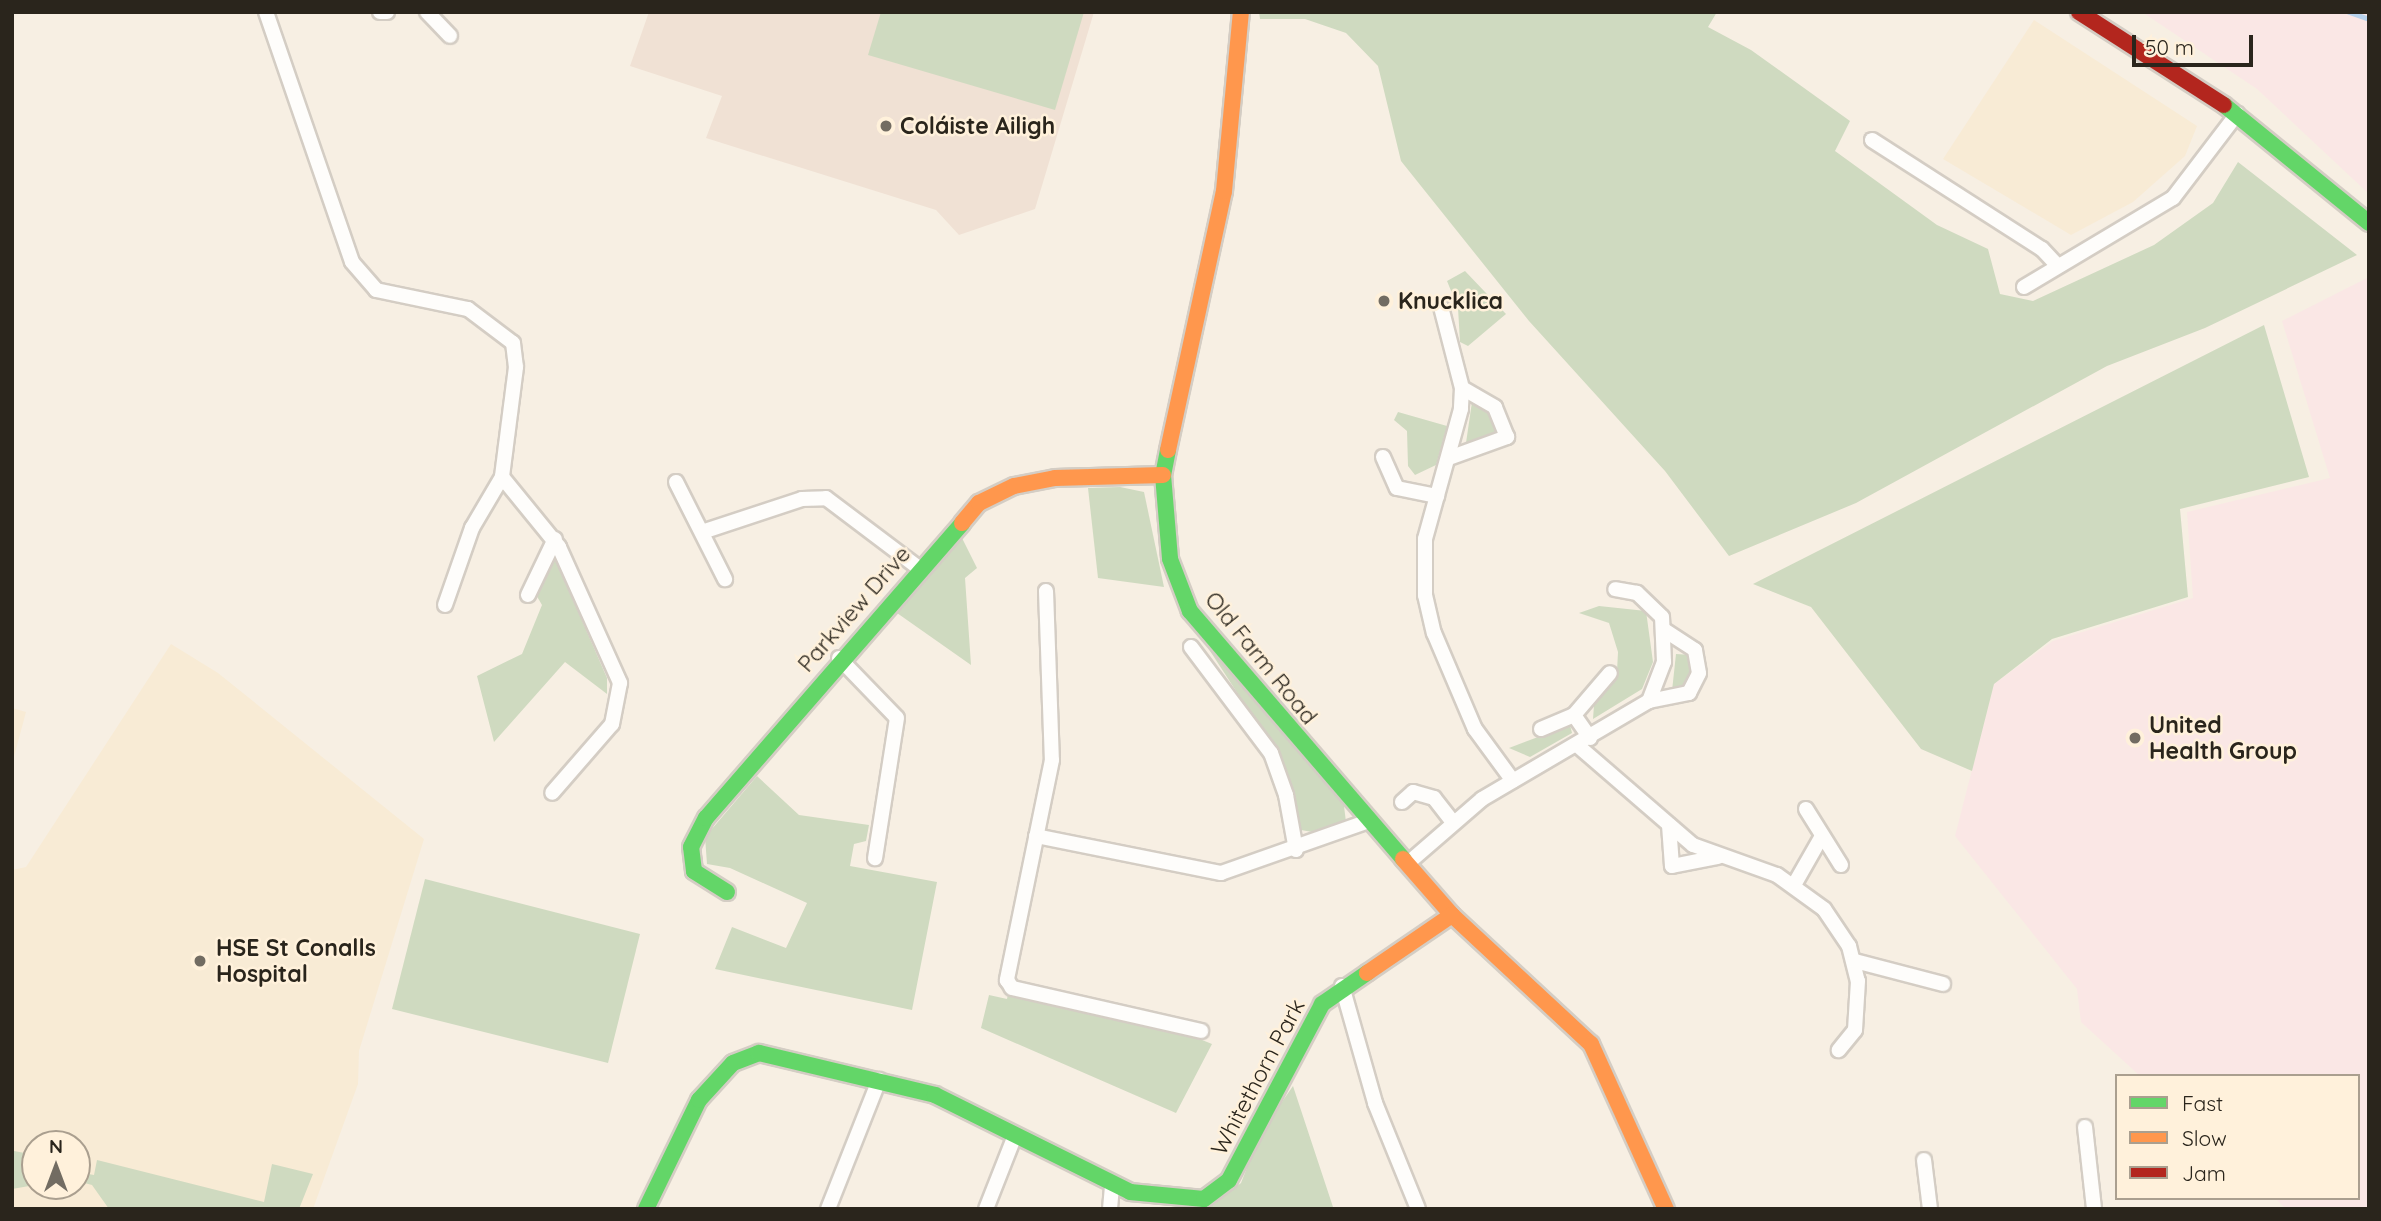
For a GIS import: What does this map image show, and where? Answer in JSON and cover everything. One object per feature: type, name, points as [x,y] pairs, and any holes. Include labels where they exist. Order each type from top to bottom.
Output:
[{"type":"street","points":[[266,12],[352,262],[384,294],[468,309],[513,344],[516,367],[502,477],[472,528],[445,605]]},
{"type":"street","points":[[380,12],[387,12]]},
{"type":"street","points":[[427,12],[450,36]]},
{"type":"street","name":"Old Farm Road","points":[[1241,12],[1224,191],[1163,475],[1170,559],[1190,611],[1369,821],[1452,915],[1591,1044],[1666,1209]]},
{"type":"street","points":[[2079,12],[2237,114],[2369,223]]},
{"type":"street","points":[[2024,287],[2173,198],[2237,114]]},
{"type":"street","points":[[1872,140],[2010,226],[2058,266]]},
{"type":"street","points":[[1441,307],[1462,388],[1423,569],[1434,633],[1475,729],[1513,781]]},
{"type":"street","points":[[1449,458],[1507,437],[1495,407],[1462,388]]},
{"type":"street","points":[[1383,457],[1397,488],[1437,496]]},
{"type":"street","name":"Parkview Drive","points":[[727,892],[694,870],[691,847],[706,818],[839,657],[979,503],[1014,486],[1101,474],[1163,475]]},
{"type":"street","points":[[502,477],[555,539],[620,684],[612,724],[552,793]]},
{"type":"street","points":[[676,482],[725,579]]},
{"type":"street","points":[[702,532],[802,499],[826,498],[919,568]]},
{"type":"street","points":[[528,595],[555,539]]},
{"type":"street","points":[[1615,589],[1654,605],[1664,630],[1659,684],[1649,701]]},
{"type":"street","points":[[1046,591],[1052,760],[1006,969],[1012,988],[1201,1031]]},
{"type":"street","points":[[1407,864],[1452,821],[1513,781],[1649,701],[1689,693],[1699,674],[1695,650],[1664,630]]},
{"type":"street","points":[[1191,647],[1271,754],[1286,794],[1296,850]]},
{"type":"street","points":[[839,657],[897,718],[875,858]]},
{"type":"street","points":[[1541,729],[1574,715],[1610,674]]},
{"type":"street","points":[[1574,715],[1583,741],[1669,825],[1718,857],[1794,885],[1824,909],[1855,961],[1855,1030],[1839,1050]]},
{"type":"street","points":[[1402,802],[1413,792],[1434,798],[1452,821]]},
{"type":"street","points":[[1806,809],[1841,865]]},
{"type":"street","points":[[1036,836],[1221,873],[1296,850],[1369,821]]},
{"type":"street","points":[[1669,825],[1672,866],[1718,857]]},
{"type":"street","points":[[1794,885],[1822,836]]},
{"type":"street","name":"Whitethorn Park","points":[[1112,1184],[1173,1199],[1219,1193],[1314,1015],[1342,986],[1452,915]]},
{"type":"street","points":[[1855,961],[1943,984]]},
{"type":"street","points":[[1342,986],[1376,1103],[1418,1209]]},
{"type":"street","points":[[646,1209],[699,1100],[744,1056],[771,1055],[878,1080],[954,1103],[1014,1138],[1112,1184],[1110,1209]]},
{"type":"street","points":[[828,1209],[878,1080]]},
{"type":"street","points":[[2085,1127],[2094,1209]]},
{"type":"street","points":[[986,1209],[1014,1138]]},
{"type":"street","points":[[1924,1160],[1930,1209]]},
{"type":"shaded area","name":"Coláiste Ailigh","points":[[649,12],[1094,12],[1035,209],[959,235],[936,210],[706,138],[722,96],[630,66]]},
{"type":"shaded area","points":[[2142,12],[2369,12],[2369,194],[2257,89]]},
{"type":"shaded area","points":[[2034,20],[2197,126],[2185,156],[2133,202],[2071,235],[1943,159]]},
{"type":"shaded area","points":[[2369,277],[2369,1209],[2286,1209],[2277,1200],[2360,1200],[2360,1074],[2138,1074],[2081,1022],[2077,989],[1955,836],[1994,684],[2053,641],[2193,598],[2187,512],[2330,478],[2282,321]]},
{"type":"shaded area","name":"HSE St Conalls Hospital","points":[[171,644],[218,673],[424,839],[359,1051],[358,1084],[313,1209],[12,1209],[12,870],[26,867]]},
{"type":"shaded area","points":[[12,708],[26,712],[12,764]]},
{"type":"green space","points":[[881,12],[1084,12],[1055,110],[868,55]]},
{"type":"green space","points":[[1259,12],[1717,12],[1708,27],[1751,50],[1850,121],[1835,151],[1937,225],[1988,249],[2000,294],[2033,301],[2154,245],[2213,203],[2238,162],[2357,255],[2205,328],[2107,366],[1856,503],[1729,556],[1665,471],[1529,321],[1401,161],[1378,66],[1346,33],[1305,19],[1260,19]]},
{"type":"green space","points":[[1465,271],[1506,314],[1468,346],[1460,342],[1458,308],[1447,281]]},
{"type":"green space","points":[[2264,325],[2309,477],[2180,509],[2188,597],[2052,639],[1994,684],[1972,771],[1921,749],[1811,607],[1753,584]]},
{"type":"green space","points":[[1472,402],[1494,418],[1500,434],[1466,443]]},
{"type":"green space","points":[[1398,412],[1447,426],[1436,465],[1415,475],[1408,466],[1407,431],[1394,420]]},
{"type":"green space","points":[[1120,487],[1144,492],[1164,587],[1098,578],[1088,488]]},
{"type":"green space","points":[[961,536],[977,568],[965,578],[971,665],[897,613]]},
{"type":"green space","points":[[554,556],[607,678],[607,694],[565,662],[494,742],[477,676],[522,654],[542,605],[535,593]]},
{"type":"green space","points":[[1599,606],[1646,611],[1653,662],[1642,689],[1593,719],[1594,705],[1617,671],[1618,652],[1609,623],[1579,613]]},
{"type":"green space","points":[[1199,634],[1344,806],[1346,822],[1318,833],[1301,830],[1279,757]]},
{"type":"green space","points":[[1676,654],[1692,655],[1696,664],[1684,689],[1672,691]]},
{"type":"green space","points":[[1570,725],[1572,733],[1530,757],[1509,748]]},
{"type":"green space","points":[[757,776],[799,815],[869,825],[866,841],[854,844],[850,866],[937,882],[912,1010],[715,969],[732,927],[786,948],[807,903],[730,868],[707,864],[705,837]]},
{"type":"green space","points":[[425,879],[640,934],[608,1063],[392,1009]]},
{"type":"green space","points":[[1008,994],[1155,1021],[1212,1044],[1176,1113],[981,1028],[989,995],[1007,999]]},
{"type":"green space","points":[[1293,1086],[1333,1207],[1184,1209],[1211,1207],[1241,1183],[1261,1132]]},
{"type":"green space","points":[[14,1151],[21,1152],[21,1187],[12,1189]]},
{"type":"green space","points":[[97,1160],[264,1202],[272,1164],[313,1174],[299,1209],[109,1209],[91,1185],[91,1174],[94,1175]]},
{"type":"waterway","points":[[2349,12],[2369,19]]},
{"type":"traffic: fast","points":[[2224,105],[2369,223]]},
{"type":"traffic: fast","points":[[1168,450],[1163,475],[1170,559],[1190,611],[1403,859]]},
{"type":"traffic: fast","points":[[727,892],[694,871],[691,847],[706,818],[962,523]]},
{"type":"traffic: fast","points":[[646,1209],[699,1100],[733,1063],[759,1053],[935,1095],[1130,1192],[1204,1199],[1229,1180],[1322,1004],[1367,973]]},
{"type":"traffic: slow","points":[[1168,450],[1224,191],[1241,12]]},
{"type":"traffic: slow","points":[[962,523],[979,503],[1014,486],[1055,478],[1163,475]]},
{"type":"traffic: slow","points":[[1403,859],[1452,915],[1591,1044],[1666,1209]]},
{"type":"traffic: slow","points":[[1367,973],[1452,915]]},
{"type":"traffic: jam","points":[[2079,12],[2224,105]]},
{"type":"place","name":"Coláiste Ailigh","points":[[886,126]]},
{"type":"place","name":"Knucklica","points":[[1384,301]]},
{"type":"place","name":"United Health Group","points":[[2135,738]]},
{"type":"place","name":"HSE St Conalls Hospital","points":[[200,961]]}]
